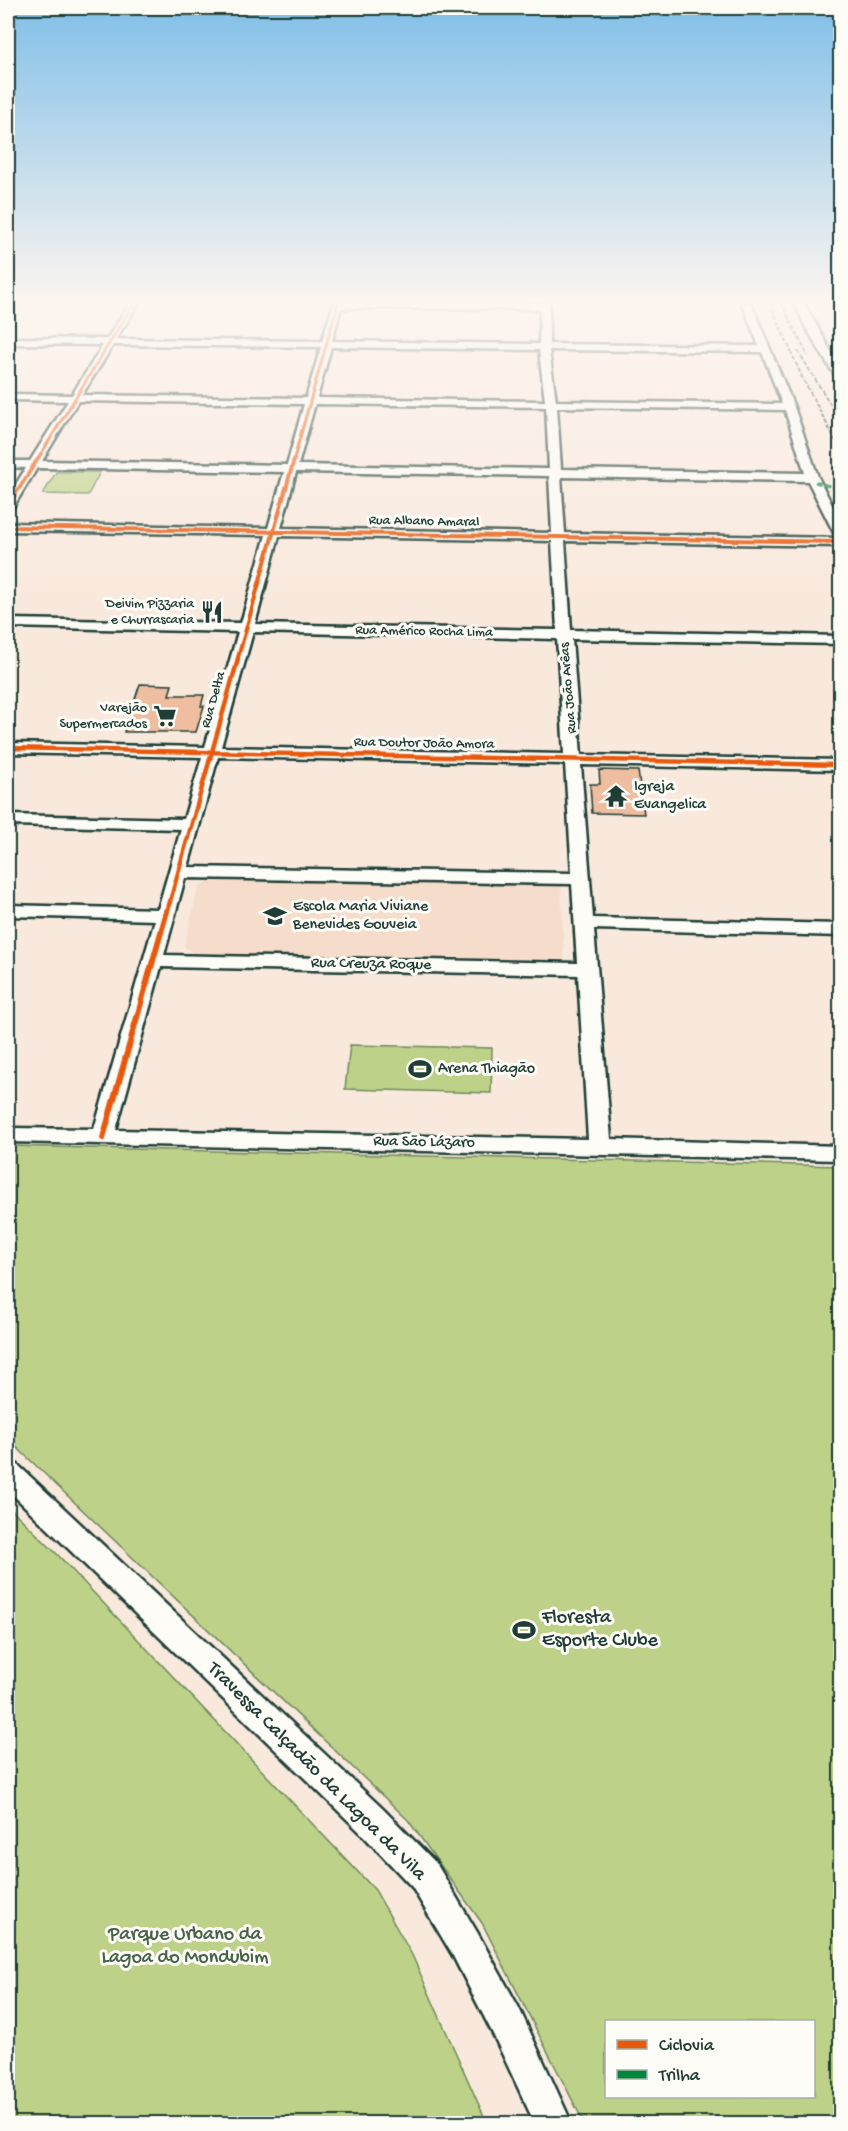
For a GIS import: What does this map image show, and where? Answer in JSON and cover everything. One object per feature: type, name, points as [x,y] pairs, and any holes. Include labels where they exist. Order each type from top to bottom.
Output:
[{"type":"street","points":[[8,506],[74,402]]},
{"type":"street","name":"Rua Delta","points":[[103,1138],[310,402]]},
{"type":"street","points":[[397,402],[789,407]]},
{"type":"street","points":[[787,402],[812,477],[840,533]]},
{"type":"street","name":"Rua João Arêas","points":[[551,405],[564,635],[575,759],[600,1146]]},
{"type":"street","points":[[8,464],[812,477]]},
{"type":"street","name":"Rua Albano Amaral","points":[[8,527],[840,542]]},
{"type":"street","name":"Rua Américo Rocha Lima","points":[[8,623],[840,640]]},
{"type":"street","name":"Rua Doutor João Amora","points":[[8,748],[212,750],[840,765]]},
{"type":"street","points":[[8,820],[191,824]]},
{"type":"street","points":[[177,872],[582,879]]},
{"type":"street","points":[[8,909],[166,915]]},
{"type":"street","points":[[585,923],[840,930]]},
{"type":"street","name":"Rua Creuza Roque","points":[[153,961],[589,969]]},
{"type":"street","name":"Rua São Lázaro","points":[[8,1135],[600,1146],[840,1153]]},
{"type":"street","name":"Travessa Calçadão da Lagoa da Vila","points":[[8,1473],[362,1812],[424,1875],[465,1944],[506,2021],[554,2124]]},
{"type":"shaded area","points":[[214,878],[561,885],[564,959],[194,954],[184,946],[199,886]]},
{"type":"green space","points":[[56,472],[100,472],[88,495],[43,494]]},
{"type":"green space","name":"Arena Thiagão","points":[[350,1045],[492,1048],[491,1093],[345,1089]]},
{"type":"green space","name":"Floresta Esporte Clube","points":[[8,1146],[840,1166],[840,2123],[584,2123],[482,1923],[408,1820],[8,1439]]},
{"type":"green space","name":"Parque Urbano da Lagoa do Mondubim","points":[[8,1506],[57,1554],[375,1890],[412,1955],[487,2123],[8,2123]]},
{"type":"building","name":"Varejão Supermercados","points":[[140,684],[172,685],[169,695],[204,695],[201,706],[204,706],[196,732],[124,732]]},
{"type":"building","name":"Igreja Evangelica","points":[[599,770],[638,771],[644,814],[592,813],[590,784],[600,784]]},
{"type":"railway","points":[[815,402],[840,449]]},
{"type":"railway","points":[[829,402],[840,420]]},
{"type":"marked path","points":[[815,482],[840,489]]},
{"type":"cycle path","points":[[8,506],[72,402]]},
{"type":"cycle path","points":[[103,1138],[310,402]]},
{"type":"cycle path","points":[[8,527],[840,542]]},
{"type":"cycle path","points":[[8,748],[840,765]]},
{"type":"place","name":"Deivim Pizzaria e Churrascaria","points":[[212,612]]},
{"type":"place","name":"Varejão Supermercados","points":[[165,716]]},
{"type":"place","name":"Igreja Evangelica","points":[[616,796]]},
{"type":"place","name":"Escola Maria Viviane Benevides Gouveia","points":[[275,916]]},
{"type":"place","name":"Arena Thiagão","points":[[420,1069]]},
{"type":"place","name":"Floresta Esporte Clube","points":[[524,1630]]}]
